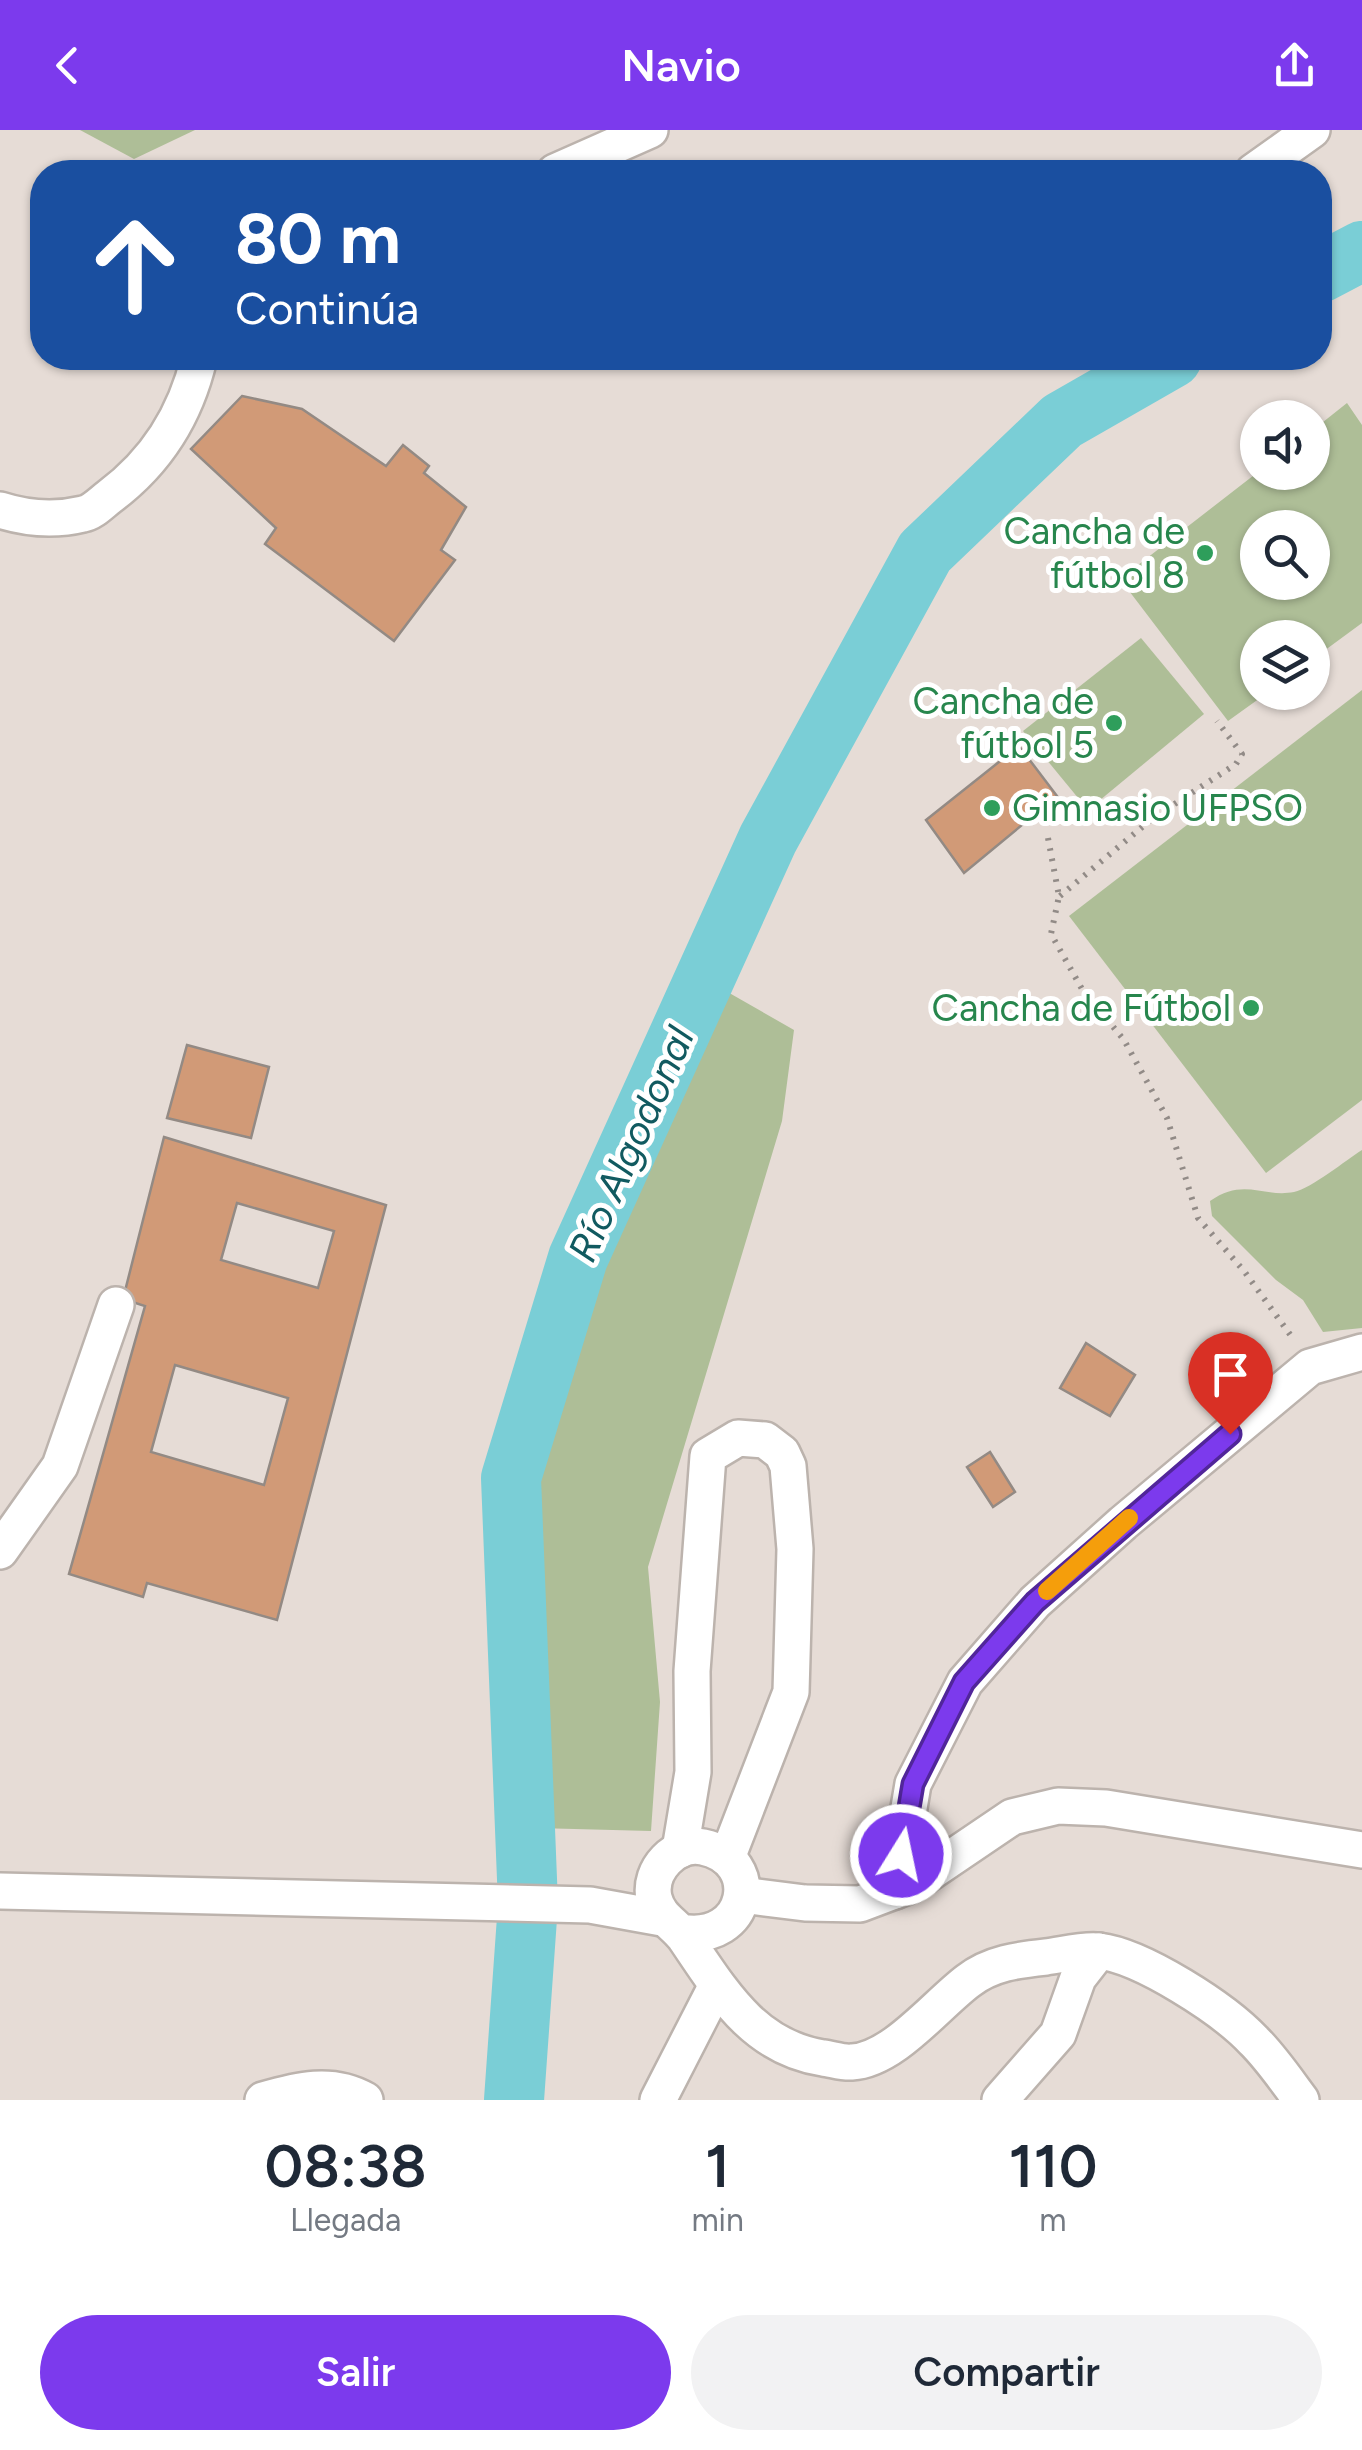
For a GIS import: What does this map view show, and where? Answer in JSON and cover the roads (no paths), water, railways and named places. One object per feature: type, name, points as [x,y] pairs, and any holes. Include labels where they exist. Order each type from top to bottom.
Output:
[{"type":"street","points":[[582,160],[650,130]]},
{"type":"street","points":[[1270,160],[1312,130]]},
{"type":"street","points":[[0,510],[31,520],[87,514],[134,478],[164,441],[191,393],[196,370]]},
{"type":"street","points":[[0,1551],[60,1466],[116,1305]]},
{"type":"street","points":[[895,1891],[913,1784],[964,1682],[1035,1602],[1310,1367],[1362,1352]]},
{"type":"street","points":[[680,1850],[693,1772],[692,1671],[708,1456],[738,1438],[764,1440],[782,1453],[788,1466],[794,1549],[791,1692],[727,1858]]},
{"type":"street","points":[[742,1896],[860,1904],[914,1884],[1012,1817],[1058,1806],[1106,1808],[1362,1850]]},
{"type":"street","points":[[0,1892],[590,1905],[671,1925],[701,1936],[721,1929],[736,1915],[742,1896],[738,1871],[722,1852],[698,1845],[680,1850],[658,1870],[653,1894],[671,1925],[717,1986],[754,2026],[779,2046],[853,2062],[888,2051],[973,1977],[1008,1961],[1099,1951],[1167,1975],[1253,2039],[1302,2100]]},
{"type":"street","points":[[1000,2100],[1058,2034],[1078,1978],[1099,1951]]},
{"type":"street","points":[[658,2100],[717,1986]]},
{"type":"street","points":[[263,2100],[303,2088],[332,2089],[365,2100]]},
{"type":"waterway","name":"Río Algodonal","points":[[1332,267],[1362,251]]},
{"type":"waterway","name":"Río Algodonal","points":[[514,2100],[528,1904],[511,1478],[578,1258],[768,839],[925,552],[1062,421],[1151,370]]},
{"type":"place","name":"Cancha de fútbol 8","points":[[1205,553]]},
{"type":"place","name":"Cancha de fútbol 5","points":[[1114,723]]},
{"type":"place","name":"Gimnasio UFPSO","points":[[992,808]]},
{"type":"place","name":"Cancha de Fútbol","points":[[1251,1008]]}]
